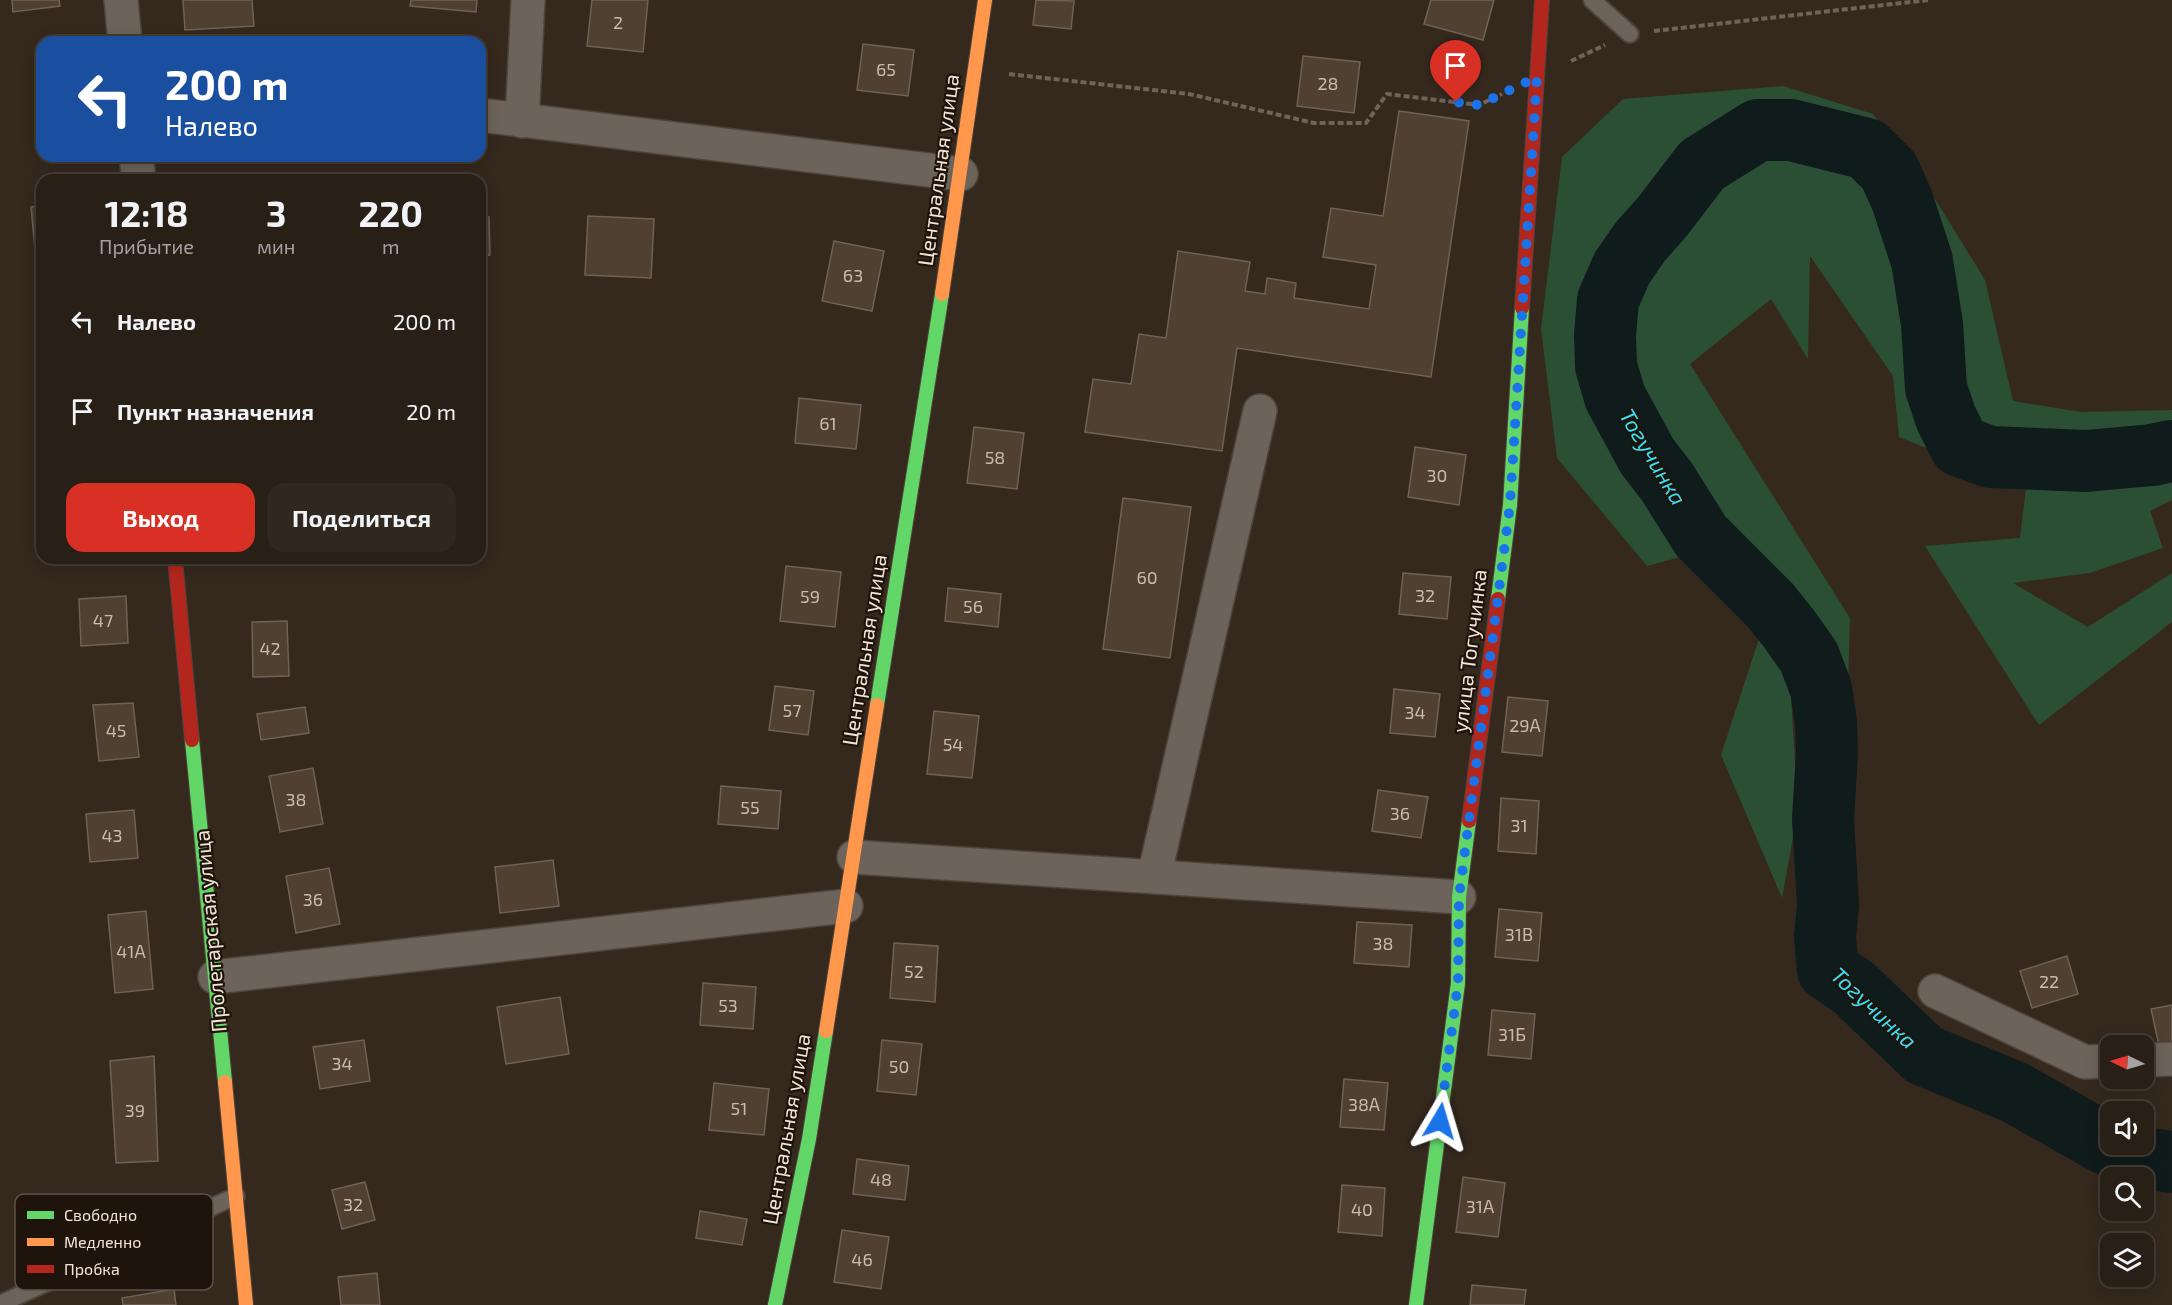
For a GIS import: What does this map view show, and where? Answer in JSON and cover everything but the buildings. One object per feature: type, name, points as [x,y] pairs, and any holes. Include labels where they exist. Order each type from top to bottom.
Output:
[{"type":"street","points":[[121,0],[124,36]]},
{"type":"street","points":[[522,121],[528,0]]},
{"type":"street","name":"Центральная улица","points":[[775,1305],[809,1139],[961,174],[985,0]]},
{"type":"street","name":"улица Тогучинка","points":[[1416,1305],[1458,983],[1459,897],[1510,505],[1542,0]]},
{"type":"street","points":[[486,116],[961,174]]},
{"type":"street","points":[[1154,877],[1260,411]]},
{"type":"street","name":"Пролетарская улица","points":[[176,564],[246,1305]]},
{"type":"street","points":[[854,857],[1459,897]]},
{"type":"street","points":[[215,977],[846,906]]},
{"type":"street","points":[[1935,991],[2085,1062],[2100,1061]]},
{"type":"street","points":[[2154,1060],[2172,1059]]},
{"type":"lane","points":[[1592,0],[1630,34]]},
{"type":"lane","points":[[213,1207],[236,1196]]},
{"type":"lane","points":[[0,1304],[31,1290]]},
{"type":"path","points":[[975,70],[1189,94],[1314,123],[1366,123],[1387,94],[1479,105],[1630,34],[1928,0]]},
{"type":"green space","points":[[1783,86],[1873,114],[1935,199],[1985,280],[2013,401],[2081,412],[2172,410],[2172,500],[2150,511],[2163,548],[2090,573],[2013,583],[2088,627],[2172,573],[2172,622],[2039,725],[1925,546],[2020,538],[2026,488],[1899,437],[1893,376],[1810,256],[1808,359],[1771,299],[1690,364],[1850,618],[1847,722],[1805,627],[1789,665],[1798,810],[1782,898],[1721,755],[1770,605],[1688,555],[1647,566],[1557,458],[1541,329],[1562,157],[1623,99]]},
{"type":"waterway","name":"Тогучинка","points":[[2172,451],[2086,461],[1990,457],[1960,446],[1946,418],[1936,388],[1932,324],[1922,261],[1902,200],[1889,171],[1867,149],[1791,130],[1758,130],[1702,165],[1640,242],[1622,268],[1608,300],[1605,335],[1606,366],[1615,397],[1647,456],[1667,482],[1701,536],[1770,605],[1790,630],[1809,657],[1821,689],[1826,722],[1827,753],[1823,819],[1828,905],[1825,937],[1828,970],[1854,988],[1924,1055],[2014,1092],[2106,1144],[2137,1157],[2172,1162]]},
{"type":"traffic: fast","points":[[877,705],[942,294]]},
{"type":"traffic: fast","points":[[1498,599],[1510,505],[1522,308]]},
{"type":"traffic: fast","points":[[192,740],[225,1082]]},
{"type":"traffic: fast","points":[[1416,1305],[1458,983],[1459,897],[1469,821]]},
{"type":"traffic: fast","points":[[775,1305],[809,1139],[826,1031]]},
{"type":"traffic: slow","points":[[942,294],[985,0]]},
{"type":"traffic: slow","points":[[826,1031],[877,705]]},
{"type":"traffic: slow","points":[[225,1082],[246,1305]]},
{"type":"traffic: jam","points":[[1522,308],[1542,0]]},
{"type":"traffic: jam","points":[[176,564],[192,740]]},
{"type":"traffic: jam","points":[[1469,821],[1498,599]]},
{"type":"route","points":[[1440,1121],[1458,983],[1459,897],[1510,505],[1537,77],[1479,105],[1456,102]]}]
